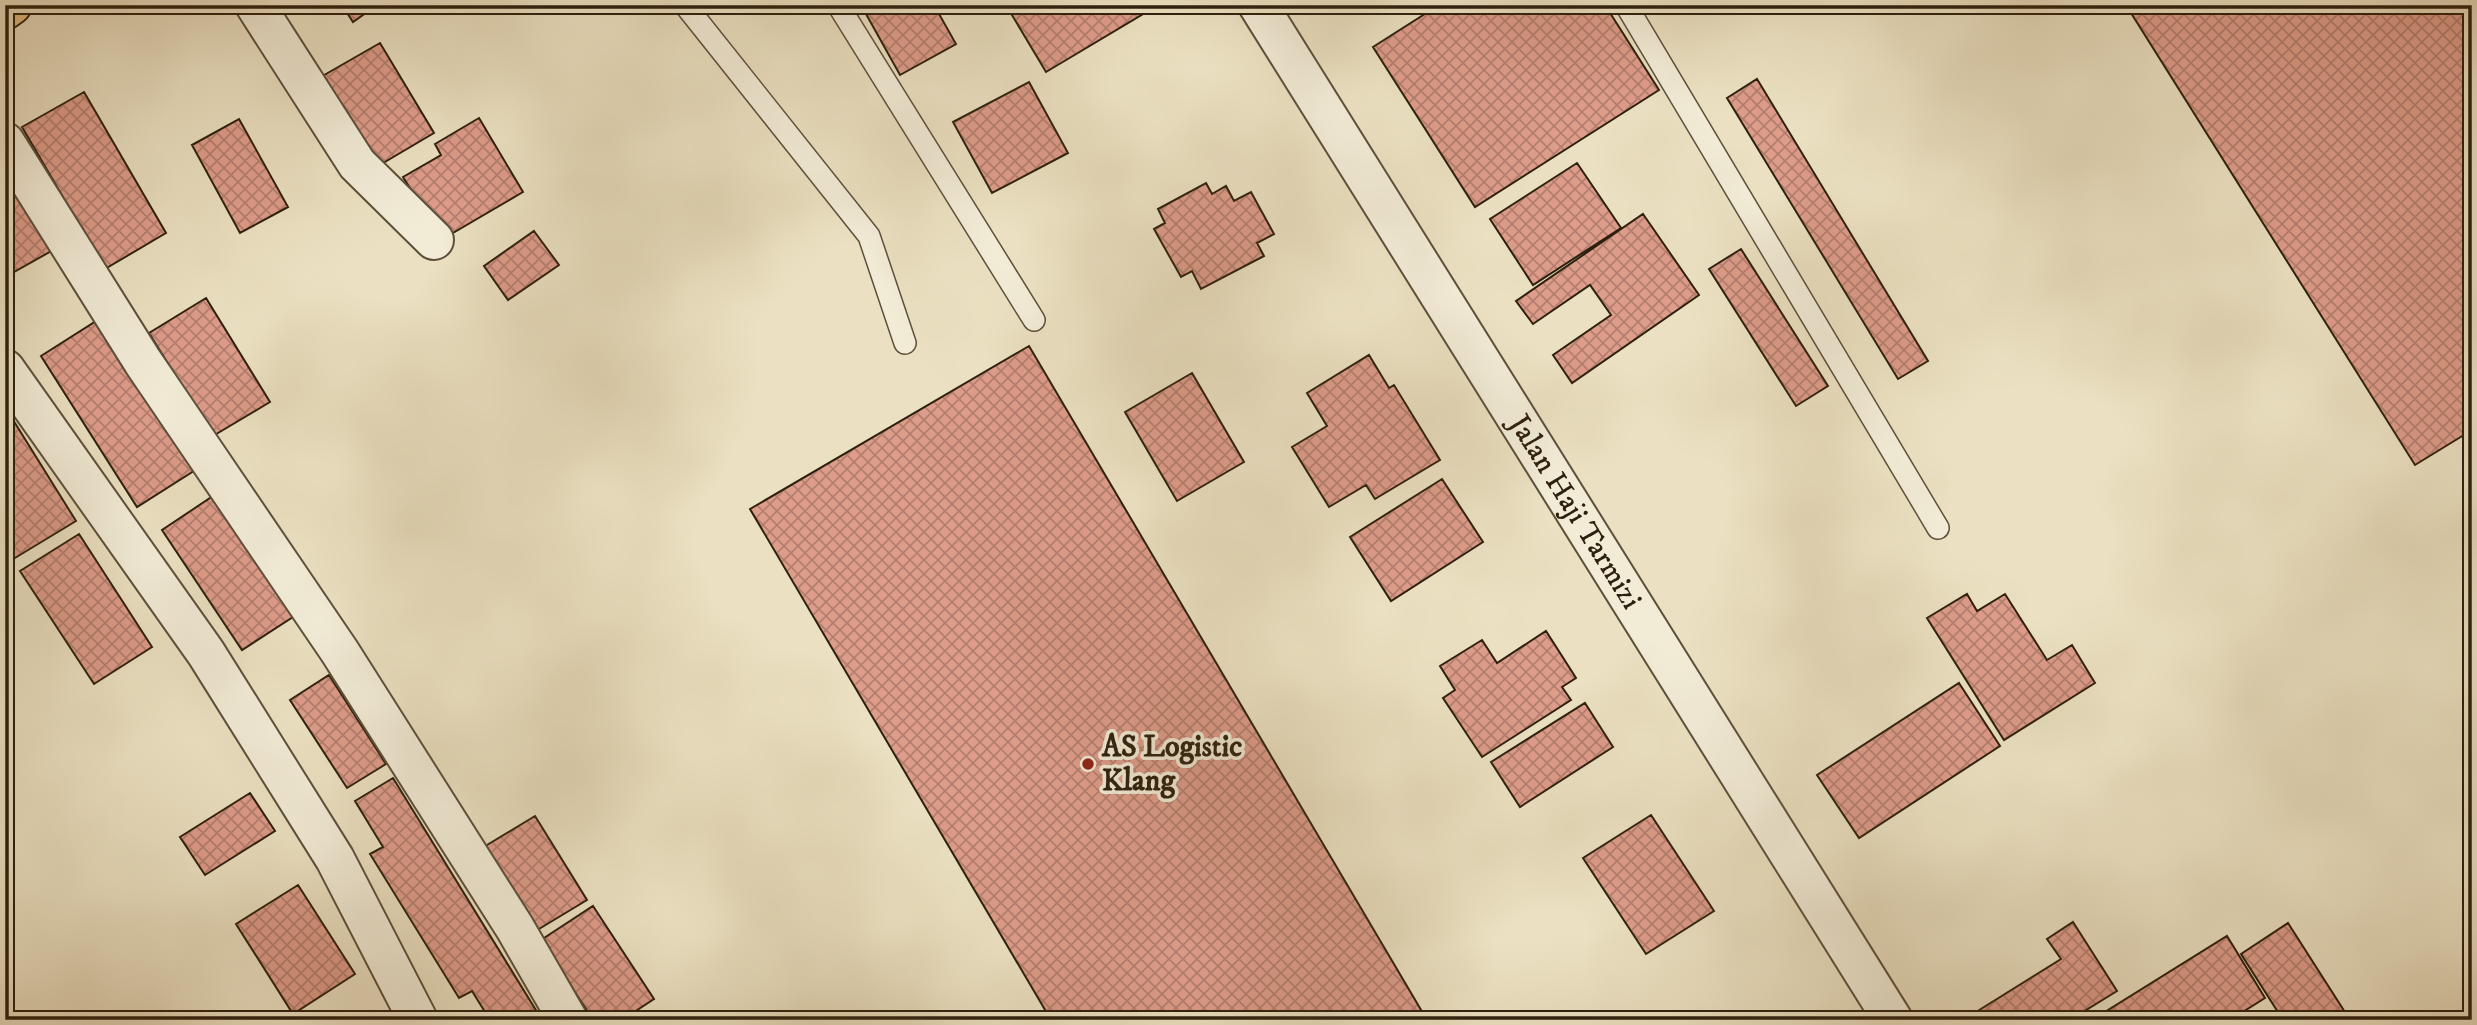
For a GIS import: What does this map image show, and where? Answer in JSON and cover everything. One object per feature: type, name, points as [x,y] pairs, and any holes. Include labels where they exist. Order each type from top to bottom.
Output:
[{"type":"highway","points":[[5,10],[12,5]]},
{"type":"street","points":[[255,5],[357,164],[434,240]]},
{"type":"street","name":"Jalan Haji Tarmizi","points":[[1258,5],[1893,1020]]},
{"type":"street","points":[[5,142],[143,362],[340,652],[508,916],[568,1020]]},
{"type":"street","points":[[5,369],[206,653],[335,859],[418,1020]]},
{"type":"lane","points":[[685,5],[869,236],[905,343]]},
{"type":"lane","points":[[838,5],[1034,320]]},
{"type":"lane","points":[[1626,5],[1938,528]]},
{"type":"building","points":[[342,5],[377,5],[353,22]]},
{"type":"building","points":[[861,5],[934,5],[956,44],[900,75]]},
{"type":"building","points":[[1006,5],[1145,5],[1148,11],[1046,72]]},
{"type":"building","points":[[1439,5],[1605,5],[1659,90],[1475,207],[1373,47]]},
{"type":"building","points":[[2126,5],[2472,5],[2472,430],[2415,465]]},
{"type":"building","points":[[380,43],[434,133],[373,169],[319,78]]},
{"type":"building","points":[[1757,79],[1928,361],[1898,379],[1727,98]]},
{"type":"building","points":[[1029,82],[1068,153],[992,193],[953,122]]},
{"type":"building","points":[[84,92],[166,233],[105,269],[22,127]]},
{"type":"building","points":[[479,118],[523,192],[441,240],[403,177],[441,155],[435,144]]},
{"type":"building","points":[[239,119],[288,207],[240,233],[192,145]]},
{"type":"building","points":[[1577,163],[1621,228],[1533,285],[1490,219]]},
{"type":"building","points":[[5,169],[55,249],[5,277]]},
{"type":"building","points":[[1206,183],[1212,194],[1226,186],[1234,201],[1251,192],[1274,234],[1257,243],[1264,256],[1201,289],[1192,271],[1181,277],[1154,229],[1165,223],[1158,209]]},
{"type":"building","points":[[1643,214],[1699,295],[1572,383],[1553,355],[1611,315],[1590,285],[1533,324],[1516,301]]},
{"type":"building","points":[[534,231],[559,265],[508,300],[484,266]]},
{"type":"building","points":[[1741,249],[1828,386],[1796,406],[1709,269]]},
{"type":"building","points":[[206,298],[270,402],[213,436],[149,333]]},
{"type":"building","points":[[101,318],[197,469],[137,507],[41,356]]},
{"type":"building","name":"AS Logistic Klang","points":[[1029,346],[1427,1020],[1051,1020],[750,509]]},
{"type":"building","points":[[1369,355],[1389,388],[1394,385],[1440,460],[1375,499],[1366,485],[1329,507],[1292,447],[1327,426],[1307,393]]},
{"type":"building","points":[[1192,373],[1244,462],[1177,501],[1125,412]]},
{"type":"building","points":[[5,407],[76,521],[10,561],[5,553]]},
{"type":"building","points":[[1442,479],[1483,542],[1391,601],[1350,537]]},
{"type":"building","points":[[213,496],[293,617],[242,650],[162,530]]},
{"type":"building","points":[[79,534],[152,647],[94,684],[20,571]]},
{"type":"building","points":[[1967,594],[1977,611],[2005,594],[2047,660],[2072,645],[2095,683],[2004,740],[1927,618]]},
{"type":"building","points":[[1546,631],[1576,678],[1562,687],[1571,700],[1482,757],[1443,698],[1455,690],[1440,666],[1482,640],[1497,663]]},
{"type":"building","points":[[329,675],[386,764],[347,788],[290,700]]},
{"type":"building","points":[[1959,683],[2000,746],[1859,838],[1817,775]]},
{"type":"building","points":[[1585,703],[1613,747],[1520,807],[1491,762]]},
{"type":"building","points":[[393,778],[542,1020],[490,1020],[472,991],[459,998],[370,854],[383,847],[355,801]]},
{"type":"building","points":[[250,793],[275,831],[205,875],[180,837]]},
{"type":"building","points":[[1651,815],[1714,911],[1646,954],[1583,858]]},
{"type":"building","points":[[535,816],[587,900],[534,932],[482,848]]},
{"type":"building","points":[[298,885],[355,974],[293,1014],[236,924]]},
{"type":"building","points":[[593,906],[654,999],[622,1020],[593,1020],[541,940]]},
{"type":"building","points":[[2073,922],[2117,991],[2070,1020],[1970,1020],[1968,1017],[2061,959],[2047,939]]},
{"type":"building","points":[[2288,923],[2350,1020],[2283,1020],[2241,954]]},
{"type":"building","points":[[2227,936],[2265,998],[2230,1020],[2092,1020]]},
{"type":"place","name":"AS Logistic Klang","points":[[1088,764]]}]
